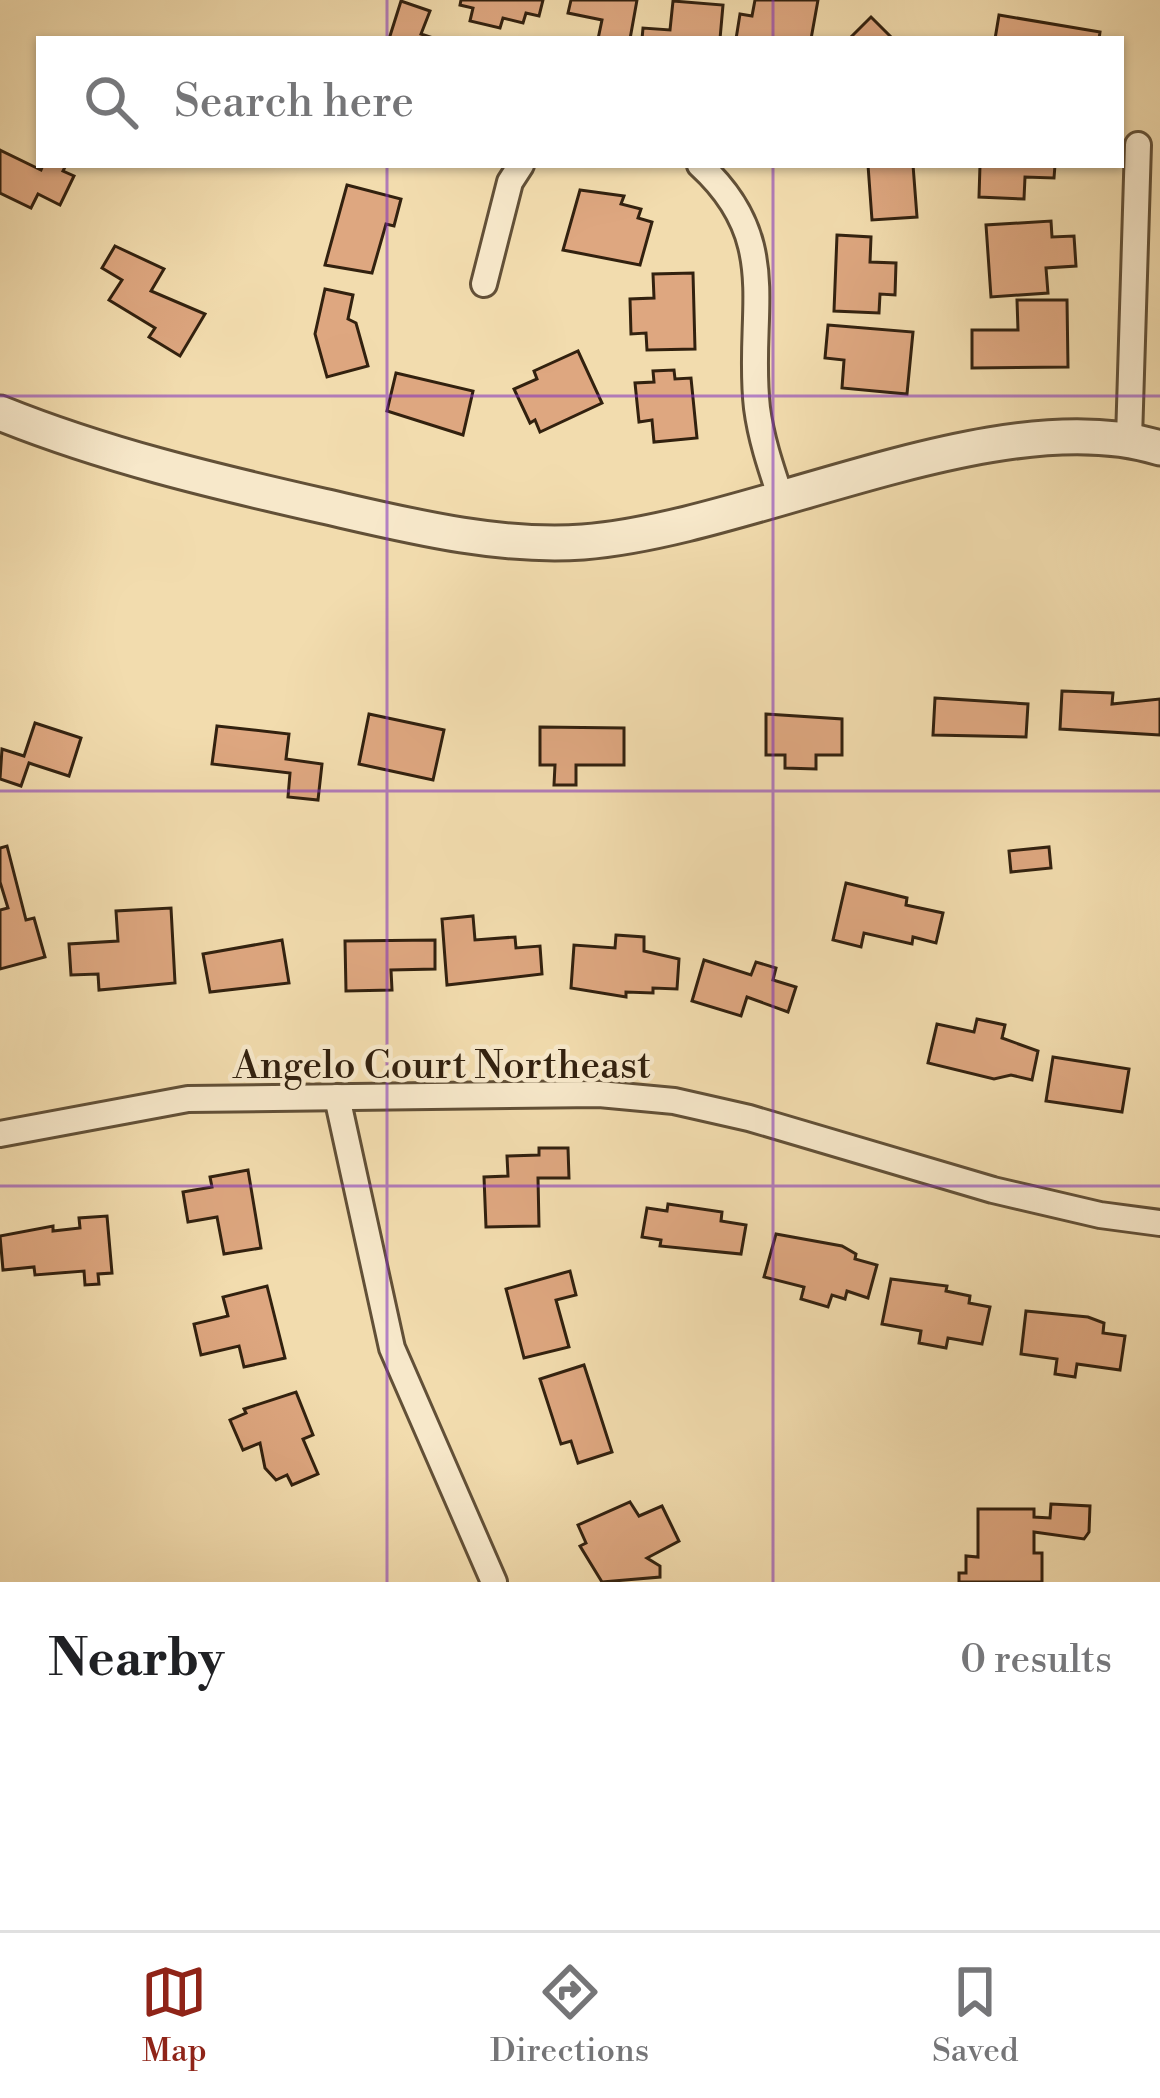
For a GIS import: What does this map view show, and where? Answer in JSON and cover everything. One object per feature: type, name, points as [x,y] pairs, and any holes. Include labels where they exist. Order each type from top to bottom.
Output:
[{"type":"street","points":[[0,413],[182,474],[409,526],[536,543],[622,537],[1027,441],[1144,444],[1138,145]]},
{"type":"street","points":[[484,284],[510,182],[519,168]]},
{"type":"street","points":[[703,168],[732,200],[754,250],[761,293],[757,406],[781,498]]},
{"type":"street","name":"Angelo Court Northeast","points":[[0,1134],[146,1103],[599,1094],[674,1101],[749,1118],[993,1190],[1100,1215],[1160,1222]]},
{"type":"street","points":[[337,1096],[392,1348],[494,1582]]},
{"type":"building","points":[[461,0],[543,0],[539,16],[526,13],[523,23],[503,18],[500,28],[470,21],[473,8],[460,5]]},
{"type":"building","points":[[571,0],[637,0],[631,36],[599,36],[602,20],[568,13]]},
{"type":"building","points":[[755,0],[818,0],[812,36],[736,36],[740,14],[752,16]]},
{"type":"building","points":[[401,1],[430,11],[421,34],[427,36],[390,36]]},
{"type":"building","points":[[673,1],[723,5],[720,36],[642,36],[643,28],[670,30]]},
{"type":"building","points":[[999,15],[1100,32],[1099,36],[996,36]]},
{"type":"building","points":[[871,17],[890,36],[852,36]]},
{"type":"building","points":[[0,150],[41,170],[64,168],[74,176],[60,205],[38,194],[31,208],[0,193]]},
{"type":"building","points":[[868,168],[913,168],[917,217],[872,220]]},
{"type":"building","points":[[980,168],[1055,168],[1054,178],[1025,177],[1024,199],[979,197]]},
{"type":"building","points":[[347,185],[401,199],[394,226],[386,224],[372,273],[325,265]]},
{"type":"building","points":[[580,190],[624,196],[621,204],[641,209],[638,218],[652,222],[640,265],[563,250]]},
{"type":"building","points":[[1051,221],[1052,237],[1074,236],[1076,266],[1046,268],[1048,293],[991,297],[986,225]]},
{"type":"building","points":[[837,235],[871,237],[870,262],[896,263],[895,295],[880,294],[879,313],[834,311]]},
{"type":"building","points":[[115,246],[164,269],[151,291],[205,314],[180,356],[149,337],[155,328],[109,300],[122,280],[102,268]]},
{"type":"building","points":[[693,273],[695,349],[647,350],[646,333],[631,334],[630,299],[654,298],[653,274]]},
{"type":"building","points":[[325,289],[353,295],[348,319],[356,323],[368,366],[327,377],[315,334]]},
{"type":"building","points":[[1017,300],[1067,300],[1068,367],[972,368],[972,330],[1018,330]]},
{"type":"building","points":[[828,325],[913,332],[907,394],[842,388],[844,360],[825,358]]},
{"type":"building","points":[[578,351],[602,403],[540,432],[535,420],[530,423],[514,389],[537,379],[534,371]]},
{"type":"building","points":[[674,370],[675,379],[691,378],[697,438],[654,442],[652,420],[639,422],[635,383],[654,382],[653,371]]},
{"type":"building","points":[[396,373],[473,391],[463,435],[387,411]]},
{"type":"building","points":[[1062,691],[1113,693],[1112,704],[1160,699],[1160,735],[1060,729]]},
{"type":"building","points":[[935,698],[1028,704],[1026,737],[933,735]]},
{"type":"building","points":[[369,714],[444,730],[433,780],[359,764]]},
{"type":"building","points":[[766,714],[842,719],[842,755],[816,755],[816,769],[785,768],[785,755],[766,755]]},
{"type":"building","points":[[35,723],[81,738],[69,776],[29,763],[21,786],[0,779],[2,749],[24,756]]},
{"type":"building","points":[[217,726],[289,734],[286,759],[322,764],[318,800],[288,797],[290,773],[212,764]]},
{"type":"building","points":[[540,727],[624,728],[624,765],[576,765],[576,785],[554,785],[555,765],[540,765]]},
{"type":"building","points":[[7,846],[26,920],[34,918],[45,957],[0,969],[0,910],[8,908],[0,882],[0,848]]},
{"type":"building","points":[[1049,847],[1051,868],[1011,872],[1009,851]]},
{"type":"building","points":[[846,883],[907,898],[906,905],[943,913],[936,943],[913,937],[912,944],[864,933],[861,947],[833,940]]},
{"type":"building","points":[[171,908],[175,983],[99,990],[98,974],[71,975],[69,944],[118,941],[116,911]]},
{"type":"building","points":[[473,916],[475,940],[515,937],[516,948],[540,946],[542,974],[447,985],[442,919]]},
{"type":"building","points":[[616,935],[644,937],[644,951],[679,959],[677,989],[626,992],[626,997],[571,988],[574,945],[615,948]]},
{"type":"building","points":[[282,940],[289,983],[210,992],[203,954]]},
{"type":"building","points":[[435,940],[435,969],[391,970],[392,990],[346,991],[345,941]]},
{"type":"building","points":[[704,960],[751,975],[756,962],[776,968],[773,980],[796,987],[788,1012],[747,997],[741,1016],[692,1001]]},
{"type":"building","points":[[977,1019],[1005,1025],[1002,1038],[1038,1051],[1032,1080],[1011,1075],[994,1079],[928,1063],[937,1024],[974,1032]]},
{"type":"building","points":[[1053,1057],[1129,1069],[1122,1112],[1046,1101]]},
{"type":"building","points":[[539,1148],[568,1148],[569,1178],[538,1178],[539,1226],[486,1227],[484,1177],[508,1176],[507,1156],[539,1155]]},
{"type":"building","points":[[248,1170],[261,1248],[224,1254],[217,1217],[188,1222],[183,1192],[212,1187],[210,1177]]},
{"type":"building","points":[[668,1204],[722,1212],[721,1221],[746,1225],[741,1254],[660,1246],[661,1240],[642,1237],[647,1208],[667,1211]]},
{"type":"building","points":[[107,1216],[112,1273],[98,1274],[99,1284],[85,1285],[84,1271],[35,1275],[34,1267],[3,1270],[0,1236],[53,1226],[53,1231],[80,1228],[79,1218]]},
{"type":"building","points":[[776,1234],[842,1246],[856,1254],[855,1259],[877,1265],[868,1298],[847,1291],[845,1299],[832,1295],[828,1307],[801,1299],[804,1287],[764,1277]]},
{"type":"building","points":[[570,1271],[576,1295],[556,1300],[569,1347],[524,1358],[506,1289]]},
{"type":"building","points":[[891,1279],[947,1286],[946,1291],[970,1296],[969,1303],[990,1307],[982,1344],[948,1338],[946,1348],[919,1343],[921,1331],[882,1324]]},
{"type":"building","points":[[267,1286],[285,1358],[244,1367],[239,1346],[201,1355],[194,1324],[228,1316],[223,1297]]},
{"type":"building","points":[[1026,1311],[1088,1317],[1104,1323],[1103,1333],[1125,1336],[1120,1370],[1077,1364],[1075,1377],[1055,1374],[1057,1359],[1021,1354]]},
{"type":"building","points":[[584,1365],[612,1452],[578,1463],[571,1441],[561,1444],[540,1379]]},
{"type":"building","points":[[296,1392],[313,1435],[303,1439],[318,1474],[292,1485],[287,1475],[276,1480],[265,1468],[260,1443],[243,1450],[230,1420],[246,1413],[244,1409]]},
{"type":"building","points":[[630,1502],[639,1516],[662,1506],[679,1541],[647,1558],[660,1566],[660,1577],[602,1582],[580,1546],[586,1543],[578,1525]]},
{"type":"building","points":[[1051,1504],[1090,1506],[1089,1532],[1084,1539],[1034,1532],[1034,1553],[1042,1553],[1042,1582],[959,1582],[959,1573],[966,1573],[966,1556],[978,1557],[978,1509],[1034,1509],[1034,1517],[1050,1518]]}]
